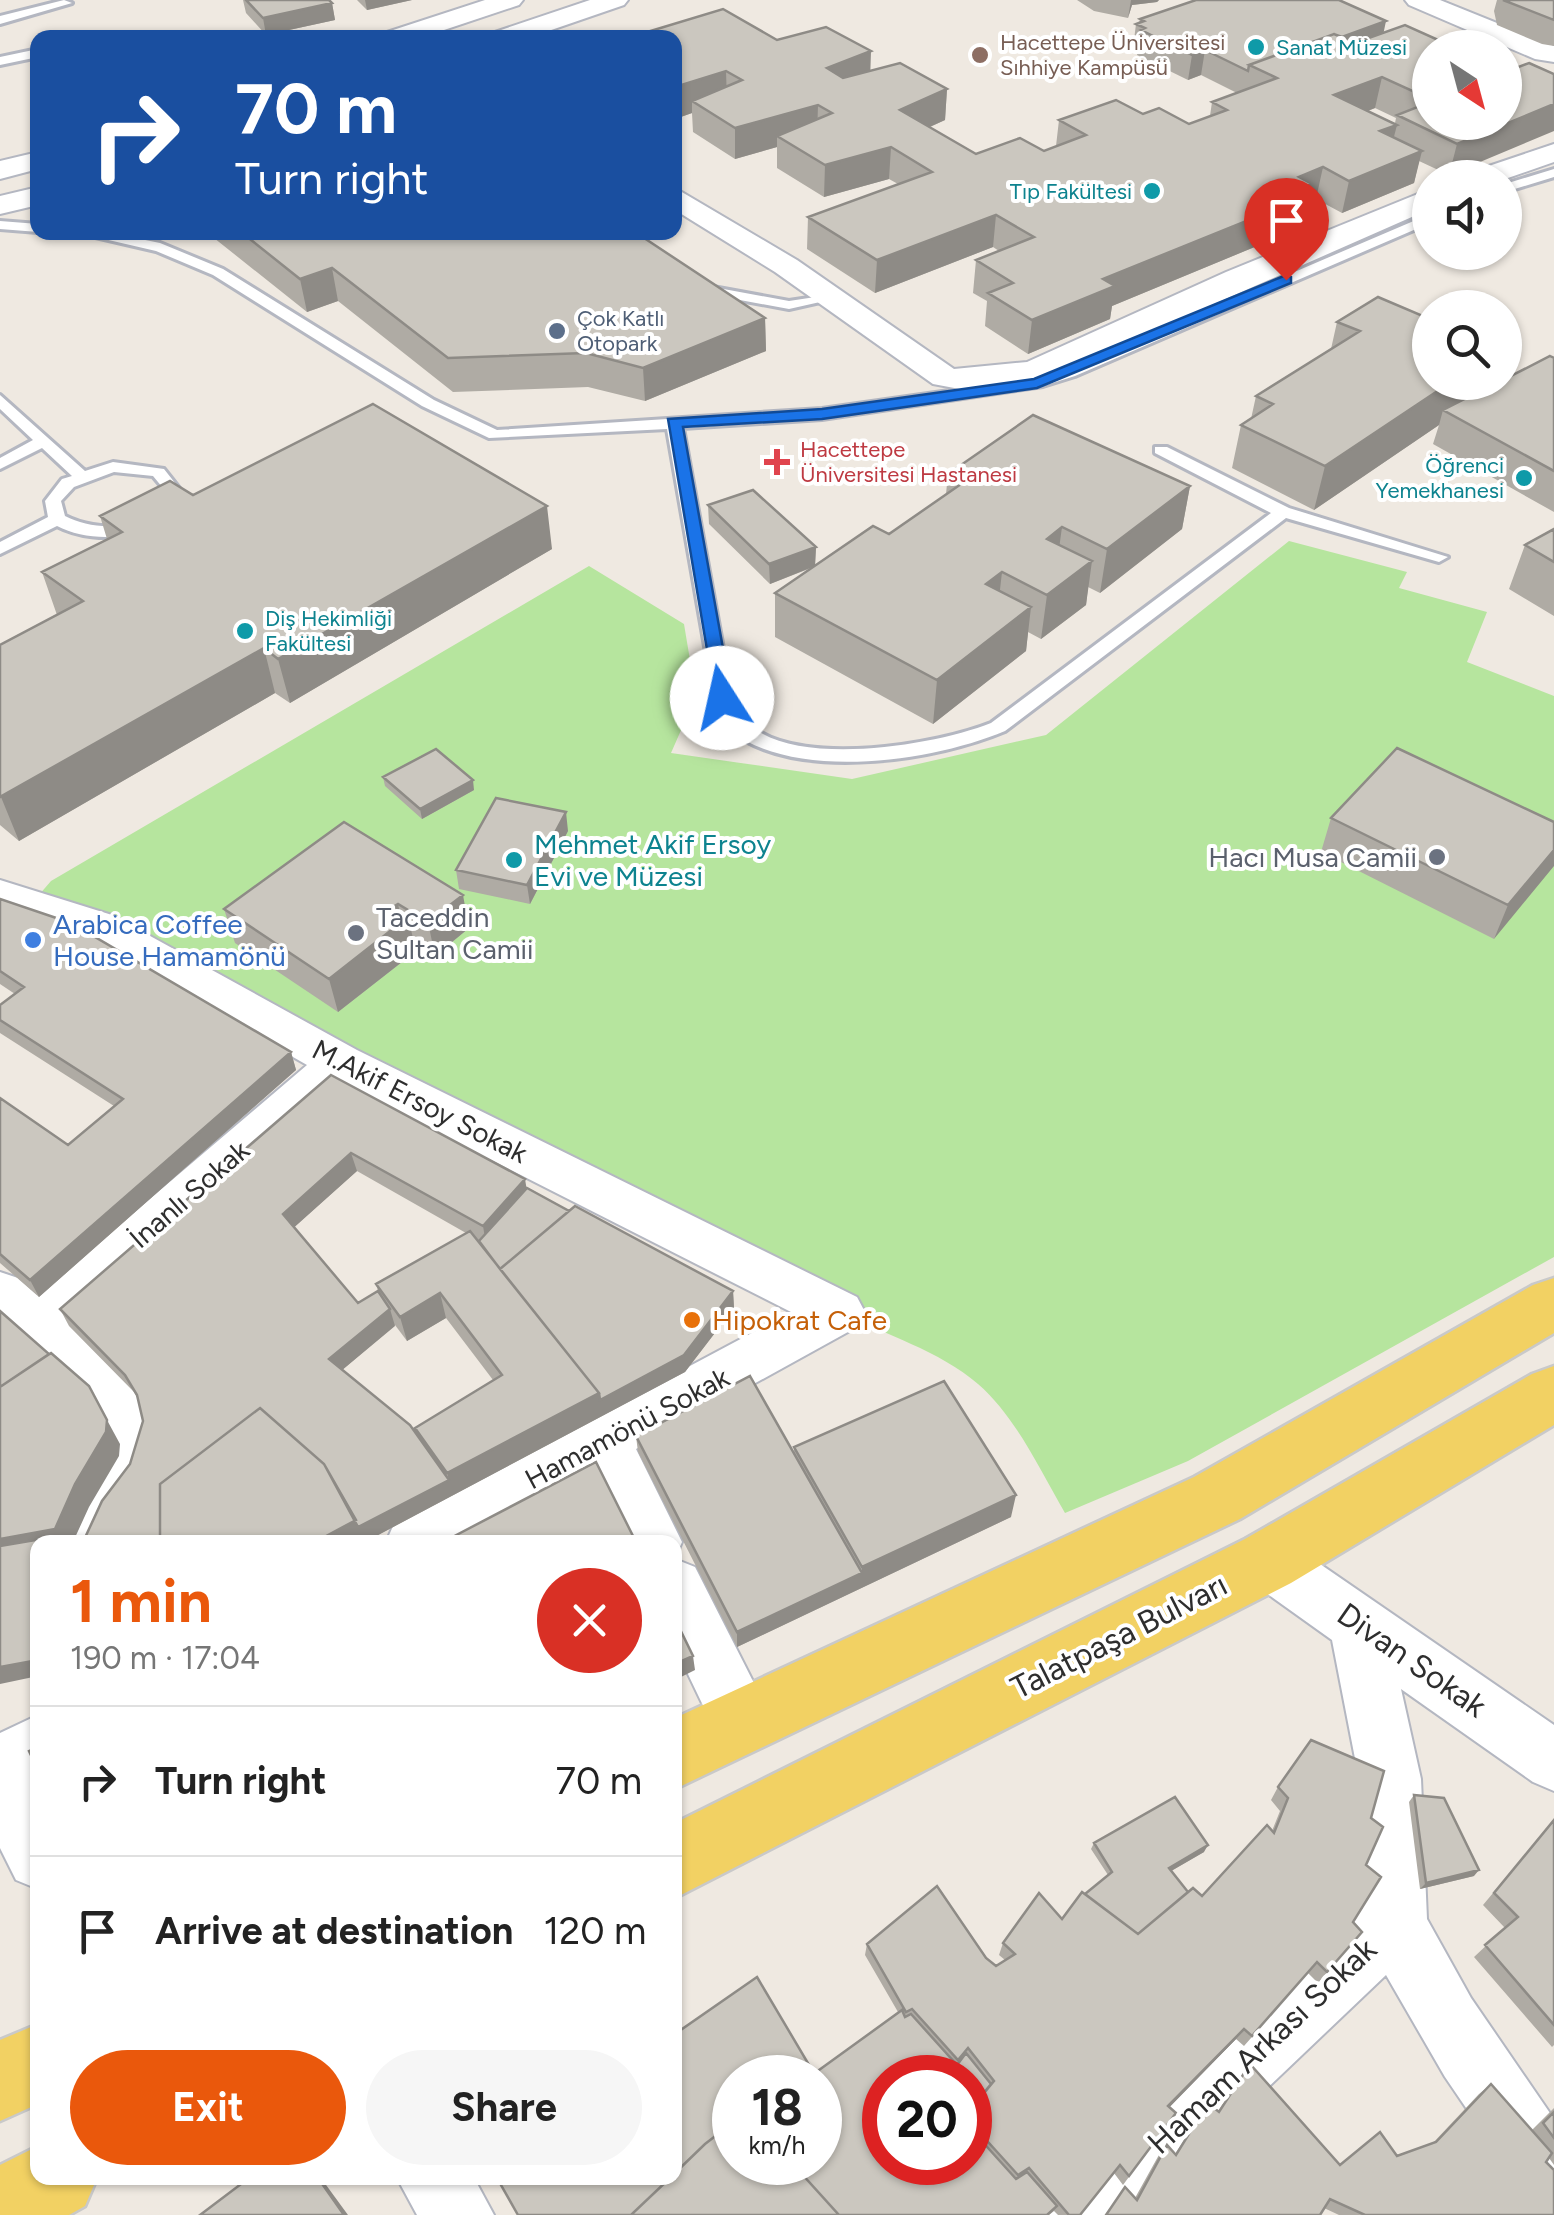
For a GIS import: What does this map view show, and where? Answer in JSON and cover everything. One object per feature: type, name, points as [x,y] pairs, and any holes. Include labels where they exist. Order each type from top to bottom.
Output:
[{"type":"main road","points":[[682,1751],[1216,1498],[1554,1303]]},
{"type":"main road","name":"Talatpaşa Bulvarı","points":[[682,1858],[1268,1561],[1547,1406]]},
{"type":"main road","points":[[0,2082],[30,2066]]},
{"type":"main road","points":[[0,2208],[44,2185]]},
{"type":"street","points":[[417,30],[510,0]]},
{"type":"street","points":[[448,30],[538,0]]},
{"type":"street","points":[[499,30],[586,0]]},
{"type":"street","points":[[525,30],[615,0]]},
{"type":"street","points":[[1418,0],[1554,54]]},
{"type":"street","points":[[1522,163],[1554,152]]},
{"type":"street","points":[[0,170],[30,162]]},
{"type":"street","points":[[0,178],[30,172]]},
{"type":"street","points":[[0,196],[30,190]]},
{"type":"street","points":[[0,206],[30,198]]},
{"type":"street","points":[[682,201],[786,266],[911,356],[945,377],[965,380],[1034,371],[1052,364],[1412,206]]},
{"type":"street","name":"M.Akif Ersoy Sokak","points":[[0,895],[97,926],[342,1063],[838,1312]]},
{"type":"street","name":"İnanlı Sokak","points":[[18,1309],[342,1063]]},
{"type":"street","points":[[18,1309],[118,1402],[136,1440],[128,1475],[91,1535]]},
{"type":"street","name":"Hamamönü Sokak","points":[[427,1535],[838,1312]]},
{"type":"street","points":[[604,1441],[651,1535]]},
{"type":"street","name":"Divan Sokak","points":[[1268,1561],[1549,1747]]},
{"type":"street","points":[[682,1600],[742,1722]]},
{"type":"street","name":"Hamam Arkası Sokak","points":[[1083,2215],[1395,1922],[1390,1779],[1358,1622]]},
{"type":"street","points":[[0,1766],[30,1749]]},
{"type":"street","points":[[0,1783],[30,1842]]},
{"type":"street","points":[[1395,1922],[1409,1955],[1476,2063],[1554,2178]]},
{"type":"street","points":[[437,2185],[459,2215]]},
{"type":"lane","points":[[0,20],[66,3],[62,0]]},
{"type":"lane","points":[[0,61],[30,55]]},
{"type":"lane","points":[[1522,183],[1554,173]]},
{"type":"lane","points":[[682,212],[822,300],[903,364],[970,395]]},
{"type":"lane","points":[[0,225],[30,227]]},
{"type":"lane","points":[[126,240],[160,246],[218,272],[428,404],[495,435],[822,414],[970,395],[1070,373],[1412,226]]},
{"type":"lane","points":[[684,286],[789,305],[822,300]]},
{"type":"lane","points":[[0,400],[81,476]]},
{"type":"lane","points":[[674,422],[722,698],[735,722],[750,736],[796,753],[908,753],[998,727],[1283,512]]},
{"type":"lane","points":[[0,464],[44,441]]},
{"type":"lane","points":[[1162,450],[1283,512],[1439,556]]},
{"type":"lane","points":[[113,467],[145,468],[167,479],[172,497],[158,516],[129,529],[79,531],[57,520],[53,502],[68,483],[81,476],[113,467]]},
{"type":"lane","points":[[0,549],[57,520]]},
{"type":"green space","points":[[1289,541],[1407,572],[1399,588],[1487,612],[1467,662],[1554,696],[1554,1257],[1188,1461],[1065,1513],[1004,1412],[978,1384],[947,1362],[839,1312],[32,903],[51,881],[589,566],[684,624],[696,696],[671,753],[852,779],[1046,735]]},
{"type":"building","points":[[246,0],[329,0],[332,3],[263,18]]},
{"type":"building","points":[[1196,0],[1339,0],[1386,21],[1342,37],[1334,34],[1249,65],[1248,71],[1205,50],[1192,55],[1136,24],[1144,21],[1140,19]]},
{"type":"building","points":[[1503,0],[1554,0],[1554,20]]},
{"type":"building","name":"Tıp Fakültesi","points":[[723,9],[777,40],[826,27],[871,51],[827,68],[843,78],[900,63],[947,89],[900,110],[976,154],[1020,138],[1044,151],[1086,135],[1059,120],[1116,100],[1143,114],[1159,108],[1189,124],[1227,110],[1212,102],[1277,78],[1249,65],[1334,34],[1355,43],[1405,25],[1416,30],[1412,30],[1412,91],[1382,77],[1334,95],[1397,125],[1380,131],[1422,151],[1349,181],[1323,167],[1299,177],[1312,184],[1282,196],[1293,202],[1103,279],[1115,286],[1032,320],[988,293],[1013,283],[976,260],[1034,237],[996,215],[877,260],[808,217],[932,172],[891,147],[825,165],[777,136],[832,113],[818,105],[735,128],[692,101],[742,80],[726,71],[682,85],[682,30],[654,30]]},
{"type":"building","points":[[1529,63],[1554,74],[1554,104],[1522,117],[1522,66]]},
{"type":"building","points":[[1412,109],[1412,122],[1397,115]]},
{"type":"building","name":"Çok Katlı Otopark","points":[[251,240],[647,240],[765,318],[643,368],[586,353],[448,358],[332,268],[300,279]]},
{"type":"building","points":[[1378,297],[1412,311],[1412,400],[1424,400],[1325,466],[1241,425],[1273,404],[1256,396],[1360,331],[1337,322]]},
{"type":"building","points":[[1550,356],[1554,358],[1554,471],[1443,410],[1463,400],[1522,400],[1522,370]]},
{"type":"building","name":"Diş Hekimliği Fakültesi","points":[[373,404],[547,506],[278,659],[264,648],[0,797],[0,645],[83,601],[42,572],[122,532],[100,516],[170,481],[193,495]]},
{"type":"building","points":[[1033,415],[1190,486],[1107,549],[1062,527],[1047,539],[1092,561],[1047,595],[1002,572],[986,584],[1031,607],[937,680],[775,593],[873,526],[889,534],[964,482],[948,474]]},
{"type":"building","points":[[753,490],[816,547],[769,564],[708,505]]},
{"type":"building","points":[[1554,529],[1554,562],[1525,545]]},
{"type":"building","points":[[1397,748],[1554,822],[1554,850],[1508,905],[1331,818]]},
{"type":"building","points":[[436,749],[473,780],[420,809],[383,777]]},
{"type":"building","name":"Mehmet Akif Ersoy Evi ve Müzesi","points":[[496,798],[566,812],[527,885],[456,870]]},
{"type":"building","points":[[344,822],[463,895],[428,922],[398,904],[393,907],[408,917],[329,979],[224,909]]},
{"type":"building","points":[[0,899],[71,923],[291,1052],[30,1280],[0,1254],[0,1098],[68,1145],[123,1099],[0,1020],[0,1005],[24,987],[0,971]]},
{"type":"building","points":[[331,1075],[525,1179],[483,1226],[351,1153],[283,1214],[358,1303],[378,1291],[390,1309],[329,1359],[410,1425],[449,1480],[358,1527],[324,1464],[260,1408],[160,1484],[160,1535],[86,1535],[102,1501],[130,1464],[143,1421],[137,1395],[125,1375],[60,1309]]},
{"type":"building","points":[[527,1188],[569,1211],[500,1269],[479,1241]]},
{"type":"building","points":[[575,1206],[733,1291],[684,1355],[600,1400],[599,1393],[500,1269]]},
{"type":"building","points":[[470,1231],[599,1393],[447,1473],[415,1428],[502,1375],[440,1293],[400,1317],[376,1284]]},
{"type":"building","points":[[0,1311],[49,1354],[0,1387]]},
{"type":"building","points":[[51,1353],[89,1386],[107,1420],[106,1432],[75,1484],[55,1529],[0,1539],[0,1387]]},
{"type":"building","points":[[750,1376],[862,1573],[737,1632],[636,1436]]},
{"type":"building","points":[[944,1381],[1016,1495],[862,1567],[794,1447]]},
{"type":"building","points":[[260,1408],[324,1464],[356,1520],[328,1535],[160,1535],[160,1484]]},
{"type":"building","points":[[596,1462],[632,1535],[456,1535]]},
{"type":"building","points":[[30,1541],[30,1661],[0,1667],[0,1546]]},
{"type":"building","points":[[682,1633],[693,1656],[682,1661]]},
{"type":"building","points":[[1311,1740],[1384,1771],[1371,1818],[1383,1827],[1366,1865],[1381,1877],[1353,1922],[1362,1932],[1327,1972],[1317,1962],[1252,2036],[1244,2029],[1168,2106],[1176,2113],[1129,2176],[1120,2165],[1080,2215],[1069,2215],[1029,2168],[1018,2175],[992,2146],[992,2055],[974,2055],[968,2048],[962,2055],[953,2055],[912,2009],[906,2012],[867,1944],[937,1886],[986,1958],[996,1966],[1015,1954],[1003,1943],[1039,1893],[1062,1919],[1082,1892],[1138,1934],[1193,1888],[1202,1896],[1267,1825],[1274,1833],[1288,1798],[1278,1787]]},
{"type":"building","points":[[1414,1795],[1444,1798],[1479,1870],[1426,1883]]},
{"type":"building","points":[[1175,1797],[1208,1845],[1169,1868],[1188,1892],[1138,1934],[1085,1894],[1112,1872],[1094,1843]]},
{"type":"building","points":[[1554,1820],[1554,2025],[1485,1945],[1518,1917],[1494,1893]]},
{"type":"building","points":[[757,1977],[803,2055],[712,2055],[712,2139],[682,2166],[682,2029]]},
{"type":"building","points":[[902,2010],[905,2017],[911,2014],[948,2055],[862,2055],[862,2185],[992,2185],[992,2152],[1016,2179],[1027,2172],[1057,2206],[1047,2215],[839,2215],[812,2185],[842,2185],[840,2055]]},
{"type":"building","points":[[1250,2064],[1340,2165],[1380,2132],[1397,2156],[1436,2142],[1491,2084],[1552,2153],[1546,2162],[1554,2170],[1554,2215],[1365,2215],[1330,2199],[1320,2215],[1106,2215],[1125,2187],[1137,2200],[1167,2145],[1176,2155],[1208,2103],[1219,2112]]},
{"type":"building","points":[[1554,2112],[1554,2138],[1543,2123]]},
{"type":"building","points":[[712,2139],[712,2185],[812,2185],[839,2215],[631,2215],[663,2185],[682,2185],[682,2166]]},
{"type":"building","points":[[240,2185],[323,2185],[344,2215],[200,2215]]},
{"type":"building","points":[[501,2185],[663,2185],[631,2215],[518,2215]]},
{"type":"place","name":"Sanat Müzesi","points":[[1256,47]]},
{"type":"place","name":"Hacettepe Üniversitesi Sıhhiye Kampüsü","points":[[980,55]]},
{"type":"place","name":"Tıp Fakültesi","points":[[1152,191]]},
{"type":"place","name":"Çok Katlı Otopark","points":[[557,331]]},
{"type":"place","name":"Hacettepe Üniversitesi Hastanesi","points":[[777,462]]},
{"type":"place","name":"Öğrenci Yemekhanesi","points":[[1524,478]]},
{"type":"place","name":"Diş Hekimliği Fakültesi","points":[[245,631]]},
{"type":"place","name":"Hacı Musa Camii","points":[[1437,857]]},
{"type":"place","name":"Mehmet Akif Ersoy Evi ve Müzesi","points":[[514,860]]},
{"type":"place","name":"Taceddin Sultan Camii","points":[[356,933]]},
{"type":"place","name":"Arabica Coffee House Hamamönü","points":[[33,940]]},
{"type":"place","name":"Hipokrat Cafe","points":[[692,1320]]},
{"type":"route","points":[[722,698],[674,422],[822,414],[1037,383],[1070,373],[1286,280]]}]
